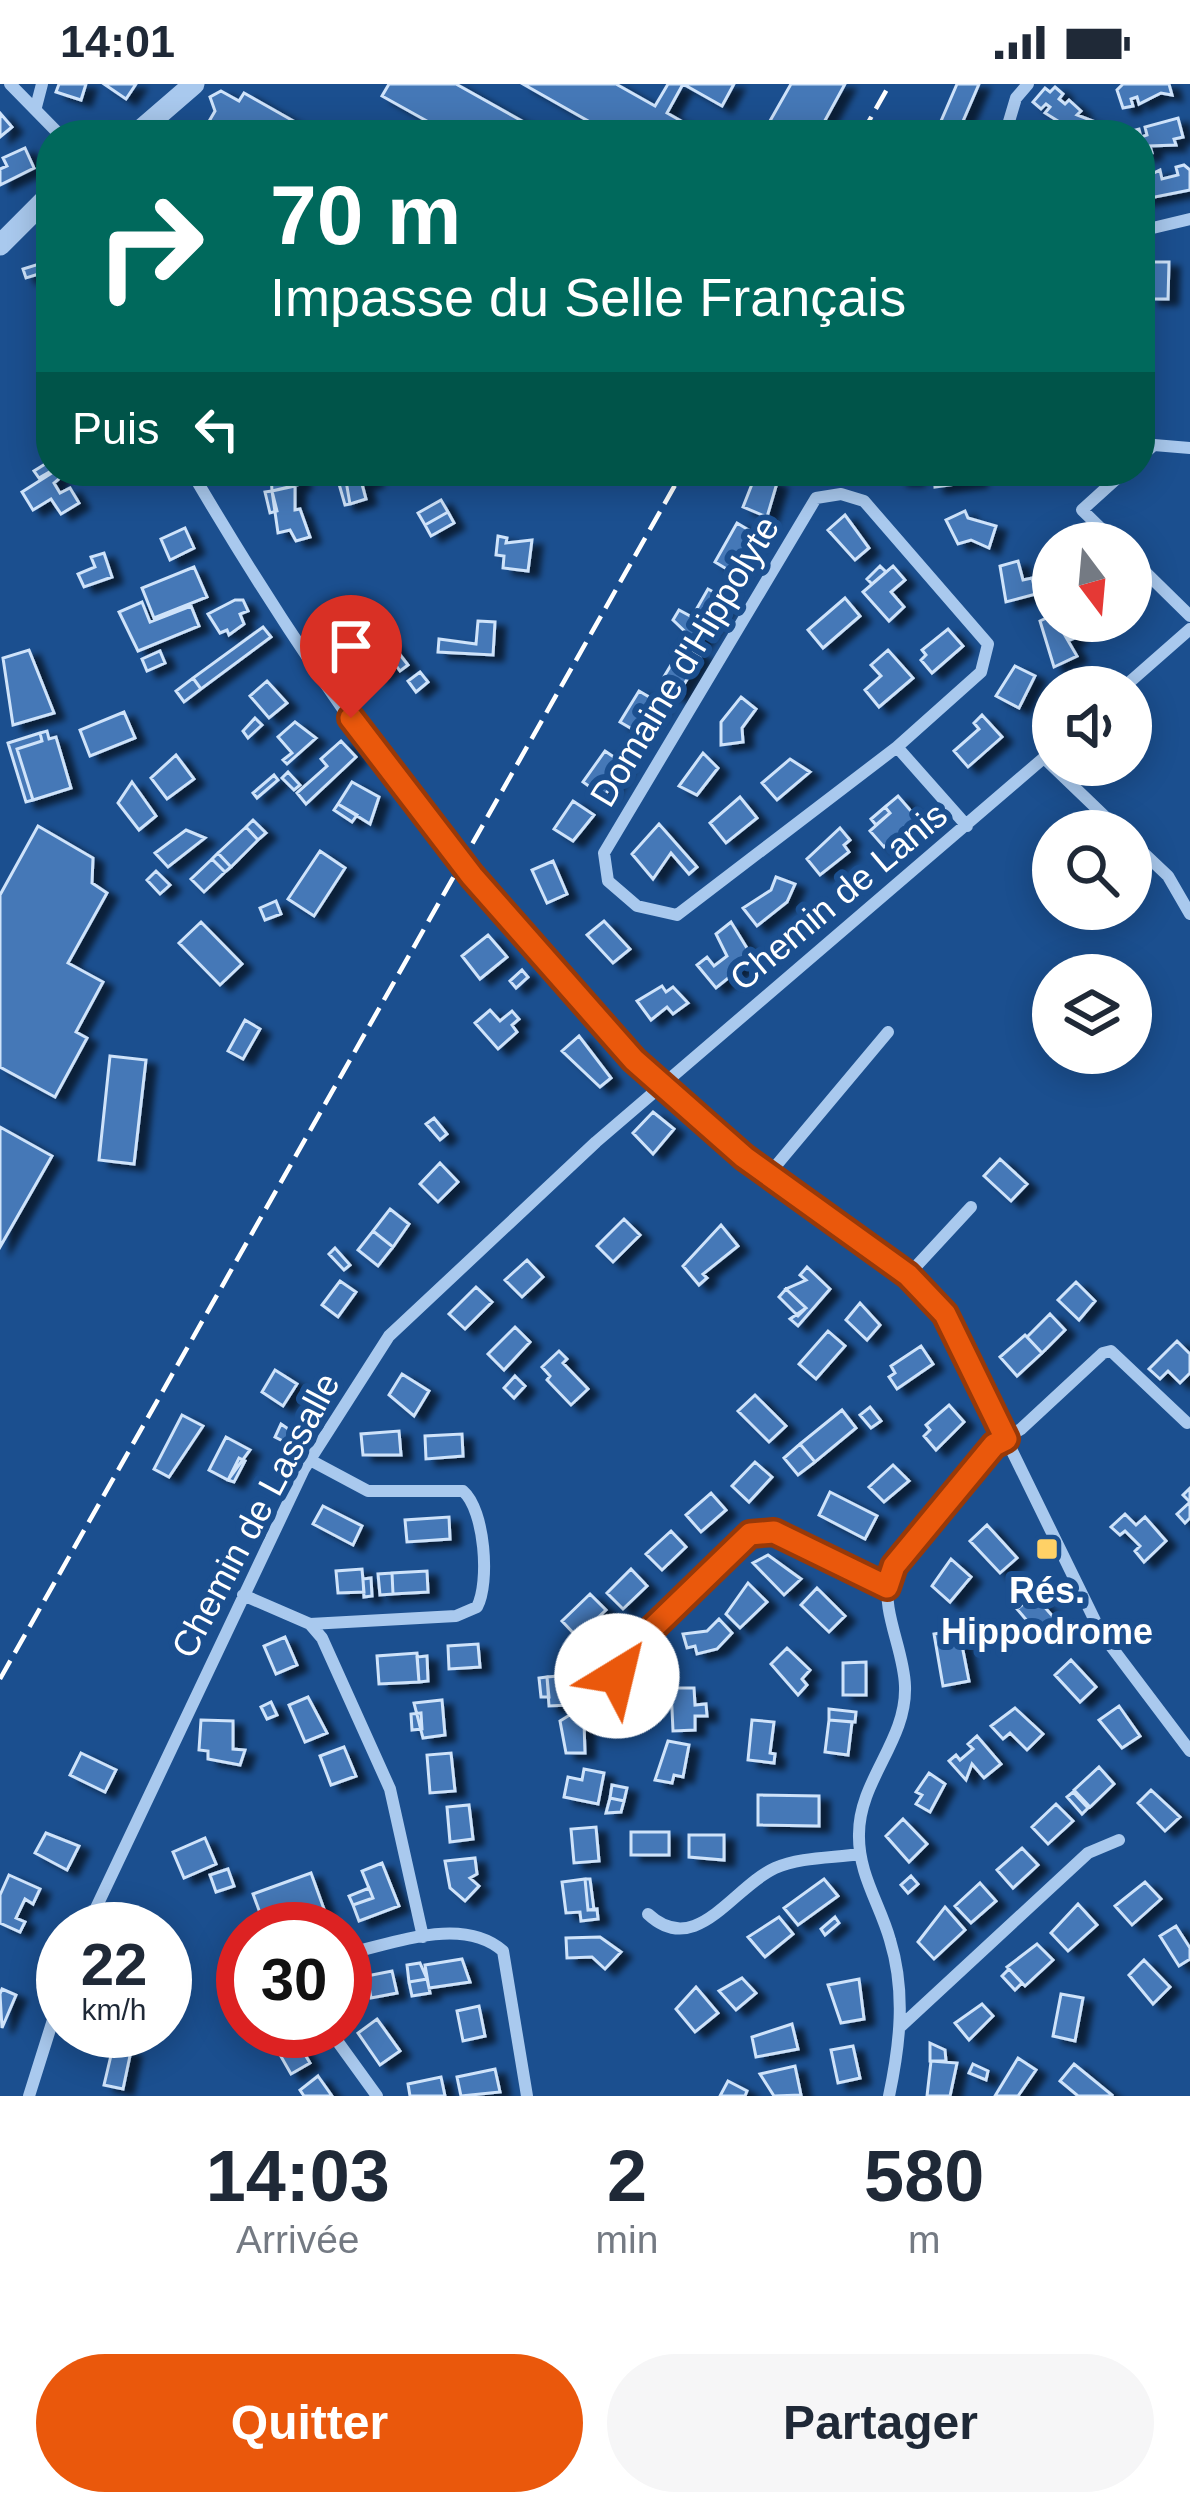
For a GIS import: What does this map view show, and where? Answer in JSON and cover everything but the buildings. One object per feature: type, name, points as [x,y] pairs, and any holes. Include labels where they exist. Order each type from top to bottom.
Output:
[{"type":"street","points":[[10,84],[47,120]]},
{"type":"street","points":[[36,107],[41,84]]},
{"type":"street","points":[[152,120],[194,84]]},
{"type":"street","points":[[1009,120],[1016,98],[1028,84]]},
{"type":"street","points":[[0,245],[36,209]]},
{"type":"street","points":[[1155,227],[1190,218]]},
{"type":"street","points":[[1155,445],[1190,448]]},
{"type":"street","points":[[200,486],[276,616],[477,881],[660,1087],[908,1275],[945,1314],[1101,1633],[1190,1751]]},
{"type":"street","points":[[1094,522],[1082,510],[1108,486]]},
{"type":"street","name":"Domaine d'Hippolyte","points":[[841,494],[864,501],[988,644],[981,672],[897,747],[677,915],[637,906],[608,881],[604,853],[816,498],[841,494]]},
{"type":"street","points":[[1152,579],[1190,616]]},
{"type":"street","points":[[1148,666],[1190,629]]},
{"type":"street","points":[[897,747],[967,826]]},
{"type":"street","name":"Chemin de Lanis","points":[[660,1087],[1032,768]]},
{"type":"street","points":[[1078,786],[1100,810]]},
{"type":"street","points":[[1152,861],[1168,876],[1190,914]]},
{"type":"street","points":[[769,1174],[888,1032]]},
{"type":"street","name":"Chemin de Lassalle","points":[[99,1902],[310,1460],[373,1357],[407,1315],[660,1087]]},
{"type":"street","points":[[908,1275],[971,1207]]},
{"type":"street","points":[[889,2096],[900,2027],[891,1942],[860,1854],[863,1800],[899,1725],[905,1692],[887,1587],[902,1556],[994,1445],[1111,1351],[1187,1424]]},
{"type":"street","points":[[243,1594],[310,1624],[456,1616],[477,1607],[483,1594],[478,1516],[470,1496],[451,1488],[368,1491],[310,1460]]},
{"type":"street","points":[[626,1720],[617,1676],[626,1654],[750,1534],[774,1532],[887,1587]]},
{"type":"street","points":[[310,1624],[327,1648],[390,1789],[423,1937]]},
{"type":"street","points":[[900,2027],[1088,1853],[1119,1840]]},
{"type":"street","points":[[648,1914],[668,1929],[687,1929],[771,1870],[860,1854]]},
{"type":"street","points":[[372,1948],[462,1932],[488,1937],[503,1951],[527,2096]]},
{"type":"street","points":[[29,2096],[41,2058]]},
{"type":"street","points":[[350,2058],[377,2096]]},
{"type":"railway","points":[[870,120],[890,84]]},
{"type":"railway","points":[[0,1679],[675,486]]},
{"type":"place","name":"Rés. Hippodrome","points":[[1047,1549]]},
{"type":"route","points":[[351,718],[424,818],[634,1060],[744,1157],[908,1275],[945,1314],[1006,1439],[994,1445],[902,1556],[887,1587],[774,1532],[750,1534],[626,1654],[617,1676]]}]
